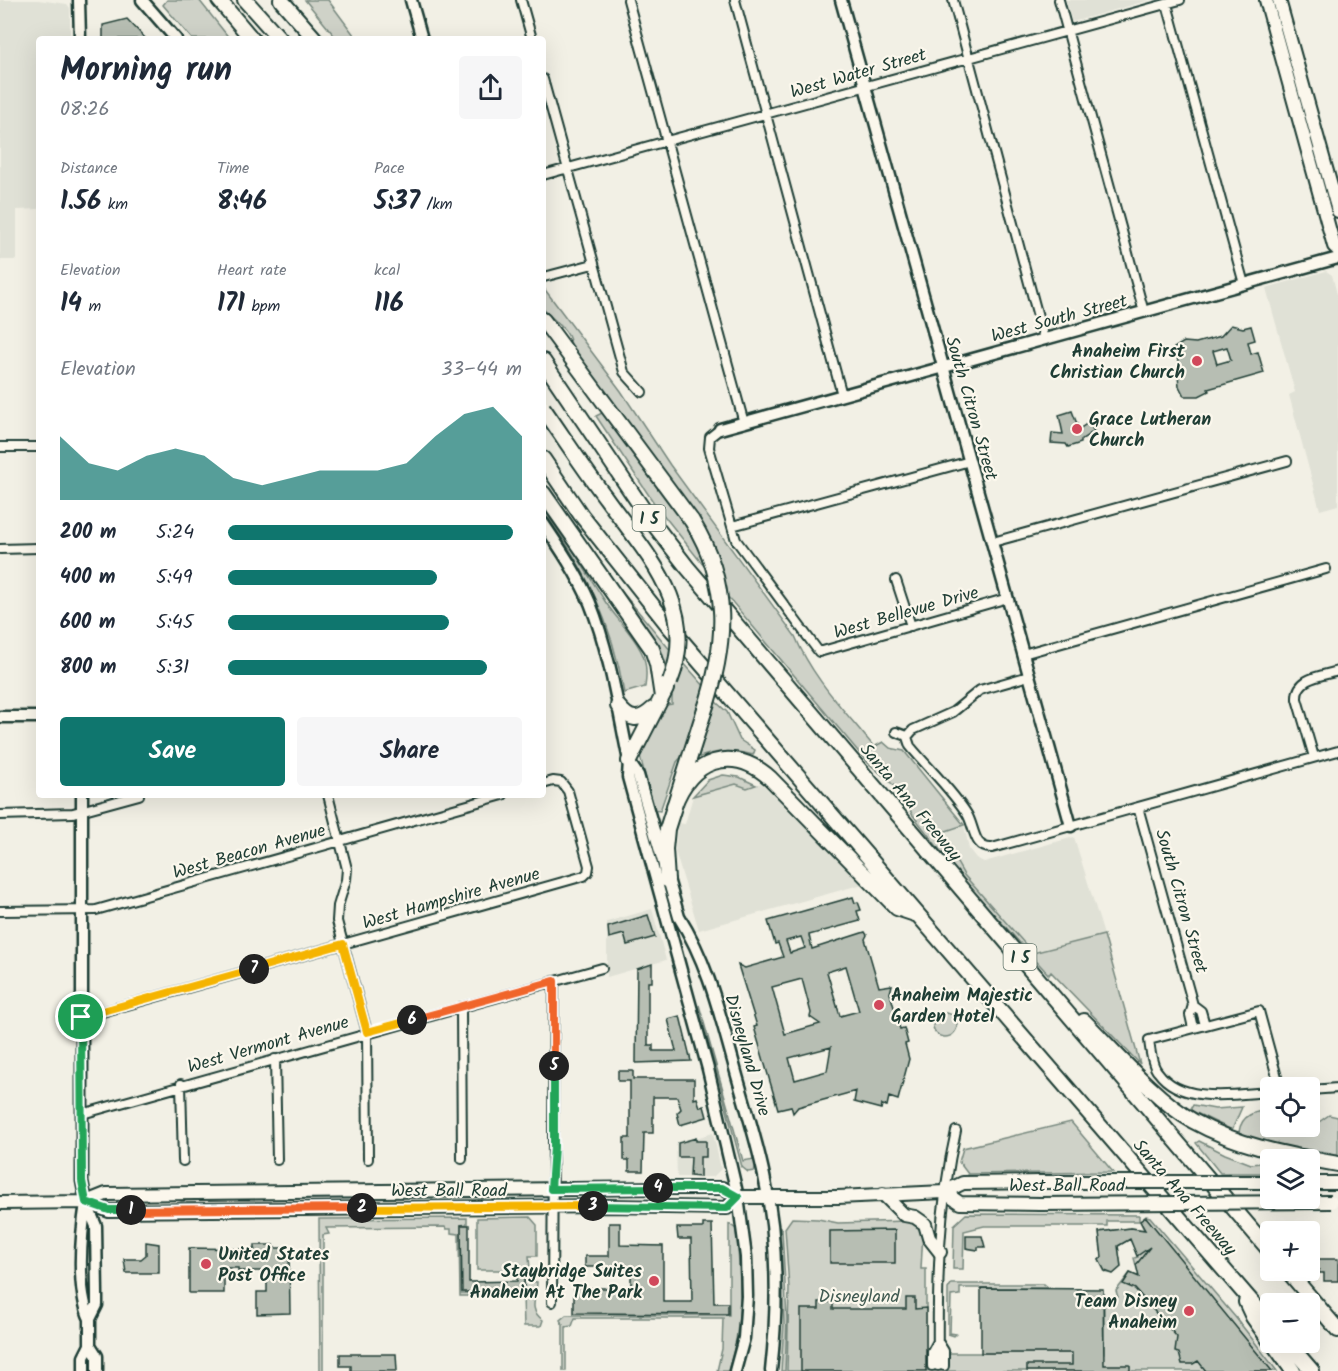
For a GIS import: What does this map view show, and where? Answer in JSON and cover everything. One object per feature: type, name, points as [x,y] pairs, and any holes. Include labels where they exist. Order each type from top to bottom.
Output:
[{"type":"highway","points":[[219,0],[249,36]]},
{"type":"highway","points":[[245,0],[277,36]]},
{"type":"highway","points":[[281,0],[312,36]]},
{"type":"highway","points":[[546,324],[692,521],[712,562],[719,590],[723,619],[720,659],[674,806],[664,849],[667,880]]},
{"type":"highway","name":"Santa Ana Freeway","points":[[546,365],[649,518],[687,567],[1260,1239]]},
{"type":"highway","points":[[546,412],[596,485],[655,563],[670,591],[678,625],[676,661],[670,682],[629,761]]},
{"type":"highway","name":"Santa Ana Freeway","points":[[546,464],[580,515],[661,616],[1260,1311]]},
{"type":"highway","points":[[546,497],[652,649],[657,664],[659,701],[644,718],[634,719],[626,716],[618,706]]},
{"type":"highway","points":[[674,806],[688,779],[702,767],[720,760],[748,763],[770,778],[897,908],[920,916]]},
{"type":"highway","points":[[1019,957],[1152,1087],[1191,1120],[1233,1140],[1263,1149],[1338,1164]]},
{"type":"highway","points":[[1296,1281],[1338,1330]]},
{"type":"highway","points":[[1240,1288],[1252,1317],[1260,1328]]},
{"type":"highway","points":[[1279,1353],[1293,1371]]},
{"type":"highway","points":[[1296,1353],[1312,1371]]},
{"type":"main road","points":[[1266,0],[1334,246],[1338,250]]},
{"type":"main road","points":[[1279,0],[1338,211]]},
{"type":"main road","name":"West Ball Road","points":[[86,1202],[106,1194],[722,1188],[738,1197],[944,1192],[963,1183],[1260,1182]]},
{"type":"main road","name":"West Ball Road","points":[[944,1192],[960,1203],[1334,1202]]},
{"type":"main road","points":[[883,1194],[904,1215],[915,1217],[925,1224],[929,1238],[940,1252]]},
{"type":"main road","name":"West Ball Road","points":[[0,1203],[86,1202],[109,1210],[727,1208],[738,1197]]},
{"type":"street","points":[[80,0],[80,36]]},
{"type":"street","points":[[142,0],[173,36]]},
{"type":"street","points":[[411,0],[421,36]]},
{"type":"street","points":[[521,0],[531,36]]},
{"type":"street","points":[[628,0],[744,423]]},
{"type":"street","points":[[735,0],[842,395]]},
{"type":"street","name":"South Citron Street","points":[[841,0],[1071,826]]},
{"type":"street","points":[[953,0],[1044,339]]},
{"type":"street","points":[[1059,0],[1144,312]]},
{"type":"street","name":"West Water Street","points":[[546,174],[1180,0]]},
{"type":"street","points":[[1167,4],[1244,284]]},
{"type":"street","points":[[546,90],[624,372],[642,392]]},
{"type":"street","name":"West South Street","points":[[720,429],[1338,258]]},
{"type":"street","points":[[546,276],[593,264]]},
{"type":"street","name":"West Bellevue Drive","points":[[720,429],[710,436],[709,448],[736,540],[819,652],[1008,598]]},
{"type":"street","points":[[0,447],[36,447]]},
{"type":"street","points":[[732,526],[970,460]]},
{"type":"street","points":[[993,542],[1287,461]]},
{"type":"street","name":"Disneyland Drive","points":[[546,528],[572,568],[590,602],[604,643],[629,761],[628,777],[711,1079],[738,1197],[745,1246],[747,1296],[744,1338],[735,1371]]},
{"type":"street","points":[[0,549],[36,548]]},
{"type":"street","points":[[1023,654],[1326,569]]},
{"type":"street","points":[[896,580],[911,627]]},
{"type":"street","points":[[1314,758],[1298,699],[1300,686],[1305,680],[1338,671]]},
{"type":"street","points":[[907,736],[913,730],[953,712],[980,690],[1029,676]]},
{"type":"street","points":[[0,717],[36,717]]},
{"type":"street","points":[[896,732],[907,736]]},
{"type":"street","points":[[907,736],[910,746],[967,814],[978,843],[982,847],[992,848],[1338,751]]},
{"type":"street","name":"Disneyland Drive","points":[[629,761],[638,775],[679,917],[691,936],[709,978],[751,1126],[768,1196],[775,1291],[771,1371]]},
{"type":"street","name":"West Hampshire Avenue","points":[[81,1017],[587,874],[589,866],[568,791],[561,782],[546,782]]},
{"type":"street","points":[[82,798],[82,1181],[86,1202],[82,1226],[83,1305],[90,1319],[90,1345],[84,1357],[84,1371]]},
{"type":"street","points":[[0,814],[73,813],[128,798]]},
{"type":"street","points":[[329,798],[347,869],[337,914],[367,1032],[368,1159]]},
{"type":"street","name":"West Beacon Avenue","points":[[0,911],[96,910],[492,798]]},
{"type":"street","name":"South Citron Street","points":[[1138,807],[1193,1005],[1190,1015],[1193,1028]]},
{"type":"street","name":"West Vermont Avenue","points":[[82,1114],[367,1032],[602,968]]},
{"type":"street","points":[[552,1302],[554,981]]},
{"type":"street","name":"South Citron Street","points":[[1193,1005],[1201,1011],[1205,1025]]},
{"type":"street","points":[[461,1007],[462,1159]]},
{"type":"street","points":[[1260,1093],[1208,1096],[1192,1093],[1172,1084],[1157,1072],[1149,1040],[1259,1011],[1277,1077]]},
{"type":"street","points":[[275,1059],[277,1160]]},
{"type":"street","points":[[182,1084],[183,1161]]},
{"type":"street","points":[[1320,1089],[1338,1088]]},
{"type":"street","points":[[938,1342],[944,1352],[938,1366],[932,1352],[938,1342],[944,1192],[956,1131]]},
{"type":"street","points":[[90,1345],[97,1356],[97,1371]]},
{"type":"shaded area","points":[[0,0],[38,0],[67,4],[70,8],[70,36],[36,36],[36,209],[17,210],[17,260],[0,260]]},
{"type":"shaded area","points":[[1066,0],[1150,0],[1072,22]]},
{"type":"shaded area","points":[[1326,271],[1332,275],[1338,298],[1338,505],[1320,510],[1289,395],[1295,392],[1266,288]]},
{"type":"shaded area","points":[[761,783],[863,884],[699,930],[675,851],[678,823],[685,824],[693,796],[736,784],[747,788]]},
{"type":"shaded area","points":[[964,825],[969,849],[976,858],[984,862],[1074,837],[1104,935],[1033,953],[964,875],[940,832]]},
{"type":"shaded area","points":[[652,909],[666,960],[607,977],[607,922]]},
{"type":"shaded area","points":[[713,1133],[721,1169],[713,1177],[677,1177],[676,1144]]},
{"type":"green space","points":[[167,0],[199,0],[228,36],[189,36],[163,5]]},
{"type":"green space","points":[[305,0],[328,0],[355,36],[335,36]]},
{"type":"green space","points":[[546,291],[621,391],[670,465],[795,636],[811,666],[830,694],[874,747],[883,742],[890,748],[904,751],[964,825],[940,833],[964,875],[1033,953],[1104,935],[1140,1064],[1051,972],[1049,975],[963,880],[912,814],[903,795],[868,763],[728,597],[717,556],[703,525],[571,346],[564,330],[546,311]]},
{"type":"green space","points":[[604,412],[692,534],[708,571],[654,503],[596,416]]},
{"type":"green space","points":[[546,509],[607,605],[641,651],[646,668],[645,687],[624,693],[612,642],[595,596],[546,513]]},
{"type":"green space","points":[[598,563],[671,651],[666,679]]},
{"type":"green space","points":[[682,661],[705,687],[684,754],[677,762],[660,811],[654,810],[640,756],[666,705],[672,704],[672,695]]},
{"type":"green space","points":[[716,702],[727,712],[740,740],[755,750],[753,755],[724,752],[694,759]]},
{"type":"green space","points":[[723,775],[739,777],[756,785],[747,788],[736,784],[693,796],[708,780]]},
{"type":"green space","points":[[699,1005],[743,1161],[754,1159],[756,1166],[754,1171],[748,1172],[742,1167]]},
{"type":"green space","points":[[945,1013],[953,1017],[957,1025],[953,1033],[945,1037],[937,1033],[933,1025],[937,1017]]},
{"type":"green space","points":[[1193,1105],[1215,1109],[1242,1107],[1232,1130],[1190,1110]]},
{"type":"green space","points":[[1259,1111],[1260,1137],[1320,1137],[1320,1121],[1329,1115],[1338,1117],[1338,1155],[1320,1151],[1320,1149],[1273,1146],[1239,1132],[1246,1118]]},
{"type":"green space","points":[[1071,1122],[1113,1172],[968,1174],[959,1162],[963,1148]]},
{"type":"green space","points":[[1199,1141],[1251,1164],[1260,1163],[1260,1173],[1220,1173],[1196,1143]]},
{"type":"green space","points":[[491,1196],[474,1201],[174,1204],[191,1199]]},
{"type":"green space","points":[[966,1214],[1139,1215],[1139,1221],[1107,1221],[1107,1226],[984,1226],[964,1231],[963,1269],[953,1269],[954,1225]]},
{"type":"green space","name":"Disneyland","points":[[1146,1216],[1150,1217],[1236,1318],[1260,1349],[1260,1353],[1263,1353],[1277,1371],[787,1371],[789,1288],[785,1228],[792,1218],[818,1219],[838,1223],[907,1221],[914,1223],[923,1232],[921,1269],[926,1269],[926,1366],[944,1366],[949,1353],[1104,1353],[1104,1298],[1118,1297],[1116,1291],[1130,1273],[1137,1276],[1143,1271],[1136,1265],[1134,1258],[1138,1257],[1130,1239],[1118,1246],[1121,1267],[1113,1274],[1105,1272],[1099,1260],[1106,1253],[1101,1251],[1099,1232],[1131,1228],[1144,1230],[1140,1221]]},
{"type":"green space","points":[[530,1217],[537,1225],[537,1256],[529,1256],[530,1270],[477,1270],[477,1218]]},
{"type":"green space","points":[[467,1218],[467,1224],[461,1225],[461,1293],[524,1293],[524,1281],[537,1282],[534,1307],[535,1312],[543,1320],[541,1326],[524,1326],[523,1296],[460,1296],[459,1234],[451,1233],[451,1229],[445,1227],[326,1228],[329,1234],[323,1235],[323,1371],[320,1371],[319,1219]]},
{"type":"green space","points":[[729,1224],[736,1229],[740,1300],[737,1336],[728,1371],[717,1371],[722,1349],[723,1318],[575,1318],[572,1326],[566,1327],[566,1371],[563,1371],[563,1325],[560,1320],[566,1315],[729,1315]]},
{"type":"green space","points":[[780,1228],[782,1229],[787,1319],[785,1371],[781,1371],[784,1323]]},
{"type":"green space","points":[[951,1284],[1044,1284],[1049,1288],[960,1288],[960,1295],[951,1296],[950,1333],[956,1334],[954,1336],[948,1334],[948,1289]]},
{"type":"building","points":[[127,19],[143,36],[103,36],[103,25]]},
{"type":"building","name":"Anaheim First Christian Church","points":[[1231,325],[1243,328],[1251,326],[1255,340],[1248,342],[1251,354],[1258,352],[1264,373],[1208,389],[1209,391],[1199,396],[1184,396],[1179,386],[1178,375],[1182,374],[1174,348],[1184,342],[1196,343],[1221,336]],"holes":[[[1227,347],[1231,360],[1217,364],[1213,351]]]},
{"type":"building","name":"Grace Lutheran Church","points":[[1072,411],[1079,429],[1088,423],[1094,431],[1081,440],[1081,443],[1068,447],[1066,444],[1051,443],[1052,433],[1063,434],[1059,415]]},
{"type":"building","name":"Anaheim Majestic Garden Hotel","points":[[853,897],[855,903],[858,902],[861,910],[857,911],[860,921],[809,935],[812,949],[865,932],[867,935],[865,939],[879,987],[892,985],[890,993],[900,1029],[904,1028],[908,1043],[905,1044],[909,1059],[898,1100],[889,1097],[887,1106],[882,1105],[881,1109],[854,1102],[856,1091],[798,1107],[793,1113],[791,1106],[778,1109],[754,1027],[757,1026],[738,965],[745,968],[783,957],[778,943],[775,944],[768,921]],"holes":[[[801,937],[805,948],[790,953],[786,941]],[[846,966],[859,1011],[840,1016],[827,972]],[[802,979],[811,1013],[810,1017],[820,1024],[785,1034],[772,987]],[[831,1047],[827,1071],[795,1080],[789,1058]]]},
{"type":"building","points":[[648,915],[655,937],[627,945],[624,934],[609,938],[608,927]]},
{"type":"building","points":[[652,964],[652,982],[648,982],[648,1045],[653,1045],[653,1051],[676,1051],[668,1019],[680,1016],[691,1061],[636,1063],[637,969]]},
{"type":"building","points":[[618,1071],[633,1071],[633,1079],[694,1079],[694,1099],[697,1098],[700,1107],[704,1106],[707,1117],[680,1125],[677,1113],[681,1109],[677,1097],[653,1097],[653,1133],[644,1133],[643,1171],[629,1171],[629,1160],[624,1160],[624,1138],[630,1138],[630,1081],[618,1081]]},
{"type":"building","points":[[696,1138],[696,1141],[706,1141],[706,1157],[700,1157],[700,1177],[690,1176],[691,1157],[678,1157],[678,1143]]},
{"type":"building","name":"Team Disney Anaheim","points":[[1146,1217],[1272,1371],[1206,1371],[1198,1361],[1193,1364],[1182,1364],[1179,1353],[1175,1352],[1177,1337],[1135,1289],[1123,1284],[1130,1273],[1139,1277],[1136,1265],[1150,1247],[1137,1256],[1130,1239],[1118,1246],[1121,1267],[1113,1274],[1105,1271],[1099,1260],[1102,1257],[1099,1232],[1131,1228],[1145,1230],[1140,1221]]},
{"type":"building","points":[[609,1223],[620,1223],[620,1245],[663,1246],[663,1302],[692,1302],[691,1239],[678,1239],[677,1228],[703,1228],[703,1224],[712,1224],[714,1303],[728,1303],[728,1314],[574,1313],[574,1288],[631,1288],[631,1273],[622,1273],[622,1267],[585,1267],[585,1256],[609,1256]]},
{"type":"building","points":[[461,1225],[469,1225],[469,1282],[517,1281],[517,1270],[524,1270],[524,1292],[462,1292]]},
{"type":"building","points":[[895,1230],[895,1263],[830,1263],[830,1231]]},
{"type":"building","points":[[966,1236],[982,1236],[985,1247],[978,1247],[978,1250],[966,1248]]},
{"type":"building","points":[[146,1242],[159,1244],[159,1273],[126,1273],[124,1259],[141,1259],[146,1255]]},
{"type":"building","points":[[255,1245],[289,1248],[290,1313],[257,1314],[257,1292],[267,1292],[267,1271],[238,1271],[238,1268],[224,1268],[224,1293],[189,1293],[189,1248],[255,1249]]},
{"type":"building","points":[[1320,1259],[1338,1259],[1338,1281],[1324,1281],[1324,1273],[1320,1273]]},
{"type":"building","points":[[981,1288],[1103,1289],[1104,1365],[1130,1365],[1130,1371],[1027,1371],[1027,1365],[1072,1365],[1072,1353],[981,1353]]},
{"type":"building","points":[[906,1298],[915,1298],[915,1309],[926,1308],[926,1371],[801,1371],[801,1309],[819,1309],[819,1302],[833,1302],[833,1309],[906,1309]]},
{"type":"building","points":[[340,1354],[396,1354],[397,1371],[351,1371],[351,1366],[340,1366]]},
{"type":"place","name":"Anaheim First Christian Church","points":[[1197,361]]},
{"type":"place","name":"Grace Lutheran Church","points":[[1077,429]]},
{"type":"place","name":"Anaheim Majestic Garden Hotel","points":[[879,1005]]},
{"type":"place","name":"United States Post Office","points":[[206,1264]]},
{"type":"place","name":"Staybridge Suites Anaheim At The Park","points":[[654,1281]]},
{"type":"place","name":"Team Disney Anaheim","points":[[1189,1311]]},
{"type":"route","points":[[343,944],[367,1032],[554,981],[554,1147],[551,1189],[722,1188],[738,1197],[727,1208],[607,1206],[109,1210],[86,1202],[82,1181],[81,1017],[343,944]]}]
